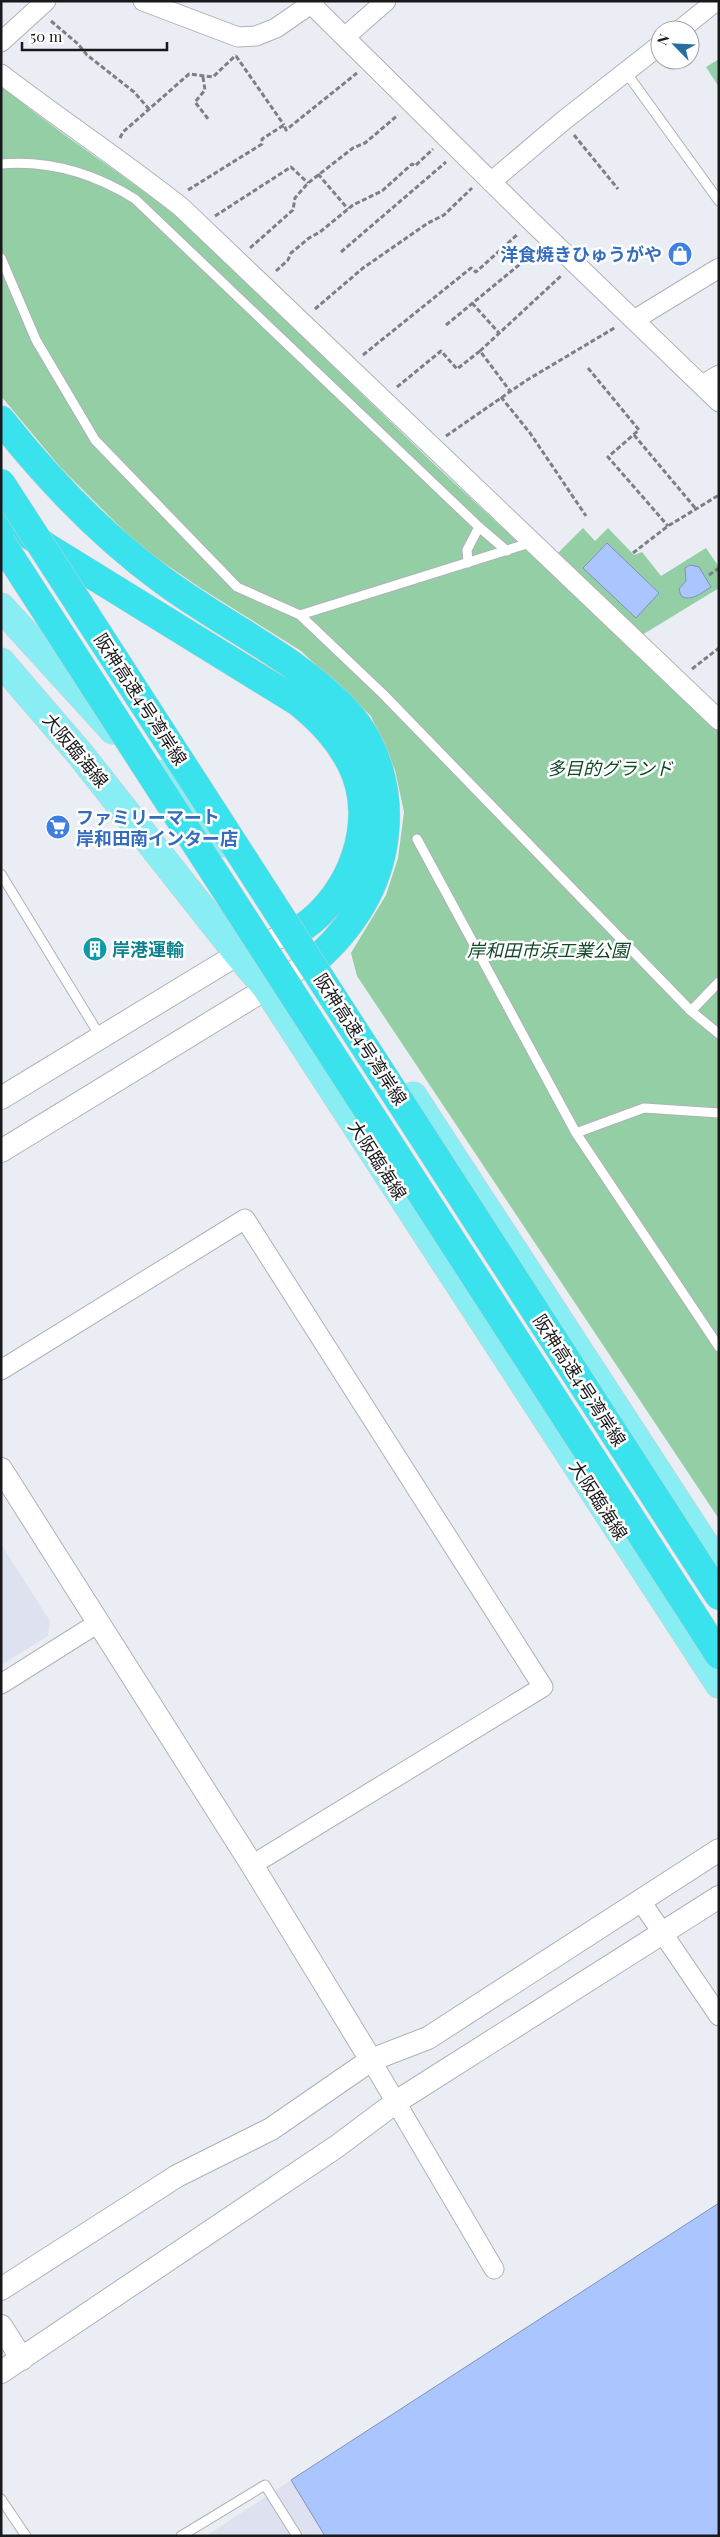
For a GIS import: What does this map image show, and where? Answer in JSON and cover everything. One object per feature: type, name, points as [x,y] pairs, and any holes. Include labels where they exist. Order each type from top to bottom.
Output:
[{"type":"highway","points":[[1,420],[81,510],[118,545],[160,579],[292,666],[325,691],[351,716],[368,745],[382,778],[387,812],[384,848],[373,883],[357,915],[321,955]]},
{"type":"highway","name":"阪神高速4号湾岸線","points":[[1,483],[719,1596]]},
{"type":"highway","points":[[1,516],[50,549],[298,702],[319,719],[338,742],[352,767],[360,792],[362,820],[358,850],[348,876],[334,899],[318,917],[302,928]]},
{"type":"highway","name":"阪神高速4号湾岸線","points":[[1,542],[719,1655]]},
{"type":"main road","points":[[1,607],[114,731],[255,872],[302,928],[719,1566]]},
{"type":"main road","name":"大阪臨海線","points":[[1,662],[80,754],[266,987],[719,1684]]},
{"type":"street","points":[[143,1],[237,47],[256,36],[276,28],[311,2],[550,240],[719,402]]},
{"type":"street","points":[[346,36],[386,1]]},
{"type":"street","points":[[1,42],[43,4]]},
{"type":"street","points":[[698,20],[714,11]]},
{"type":"street","points":[[488,178],[650,52]]},
{"type":"street","points":[[1,74],[68,125],[138,173],[181,207],[719,720]]},
{"type":"street","points":[[634,320],[719,268]]},
{"type":"street","points":[[702,385],[719,375]]},
{"type":"street","points":[[1,1098],[238,954],[302,928]]},
{"type":"street","points":[[1,1151],[321,955]]},
{"type":"street","points":[[1,1370],[245,1220],[544,1687],[252,1865]]},
{"type":"street","points":[[1,1469],[252,1865],[371,2060],[494,2269]]},
{"type":"street","points":[[1,1684],[98,1623]]},
{"type":"street","points":[[1,2289],[177,2176],[271,2129],[371,2060],[428,2038],[719,1850]]},
{"type":"street","points":[[1,2372],[336,2147],[396,2102],[719,1897]]},
{"type":"street","points":[[640,1900],[719,2016]]},
{"type":"street","points":[[1,2326],[22,2358]]},
{"type":"lane","points":[[625,71],[719,201]]},
{"type":"lane","points":[[1,164],[40,164],[79,173],[112,184],[135,199],[479,527],[507,550]]},
{"type":"lane","points":[[1,258],[36,340],[94,440],[237,587],[300,615],[383,694],[691,1010],[719,1034]]},
{"type":"lane","points":[[468,563],[467,550],[479,527]]},
{"type":"lane","points":[[300,615],[534,542]]},
{"type":"lane","points":[[417,839],[576,1133],[719,1347]]},
{"type":"lane","points":[[1,874],[100,1037]]},
{"type":"lane","points":[[691,1010],[719,982]]},
{"type":"lane","points":[[576,1133],[644,1108],[719,1113]]},
{"type":"lane","points":[[181,2536],[265,2485],[297,2536]]},
{"type":"lane","points":[[1,2499],[26,2536]]},
{"type":"path","points":[[43,4],[87,55],[134,92],[149,109]]},
{"type":"path","points":[[118,140],[123,132],[149,109],[152,109],[189,74],[213,77],[237,47],[286,130],[354,77],[370,60]]},
{"type":"path","points":[[203,77],[205,90],[195,102],[209,120]]},
{"type":"path","points":[[245,252],[293,210],[295,198],[318,174],[364,143],[412,103]]},
{"type":"path","points":[[563,121],[618,189]]},
{"type":"path","points":[[181,195],[262,144],[262,139],[284,125]]},
{"type":"path","points":[[273,274],[288,260],[291,253],[348,209],[382,191],[412,164],[415,166],[445,136]]},
{"type":"path","points":[[341,252],[460,150]]},
{"type":"path","points":[[211,220],[291,167],[308,183]]},
{"type":"path","points":[[318,174],[348,209]]},
{"type":"path","points":[[307,315],[363,268],[428,223],[444,215],[488,178]]},
{"type":"path","points":[[361,356],[471,268],[476,272],[531,221]]},
{"type":"path","points":[[446,325],[550,240]]},
{"type":"path","points":[[393,390],[441,350],[457,369],[480,351],[575,263]]},
{"type":"path","points":[[472,303],[499,333]]},
{"type":"path","points":[[432,446],[501,397],[599,335],[634,320]]},
{"type":"path","points":[[480,351],[511,391]]},
{"type":"path","points":[[588,368],[638,430],[608,457],[668,526]]},
{"type":"path","points":[[501,397],[530,433],[586,516]]},
{"type":"path","points":[[634,434],[696,509]]},
{"type":"path","points":[[633,553],[668,526],[719,495]]},
{"type":"path","points":[[709,575],[719,568]]},
{"type":"path","points":[[686,674],[719,648]]},
{"type":"shaded area","points":[[1,1544],[50,1621],[48,1636],[1,1665]]},
{"type":"shaded area","points":[[291,2480],[325,2536],[206,2536]]},
{"type":"green space","points":[[719,59],[719,87],[706,67]]},
{"type":"green space","name":"岸和田市浜工業公園","points":[[1,85],[47,122],[144,191],[191,228],[435,465],[719,730],[719,1519],[357,976],[351,953],[386,895],[398,858],[404,812],[395,770],[371,716],[301,651],[202,589],[139,546],[60,467],[1,396]]},
{"type":"green space","points":[[583,528],[595,541],[608,528],[634,555],[642,552],[661,576],[706,548],[719,567],[719,588],[642,635],[557,554]]},
{"type":"water","points":[[607,543],[659,593],[636,618],[583,568]]},
{"type":"water","points":[[690,565],[699,567],[711,587],[696,596],[685,598],[681,596],[679,589],[686,581],[685,568]]},
{"type":"water","points":[[719,2203],[719,2536],[325,2536],[291,2480]]},
{"type":"place","name":"洋食焼きひゅうがや","points":[[680,254]]},
{"type":"place","name":"ファミリーマート 岸和田南インター店","points":[[58,827]]},
{"type":"place","name":"岸港運輸","points":[[95,949]]},
{"type":"park label","name":"多目的グランド","points":[[610,768]]}]
